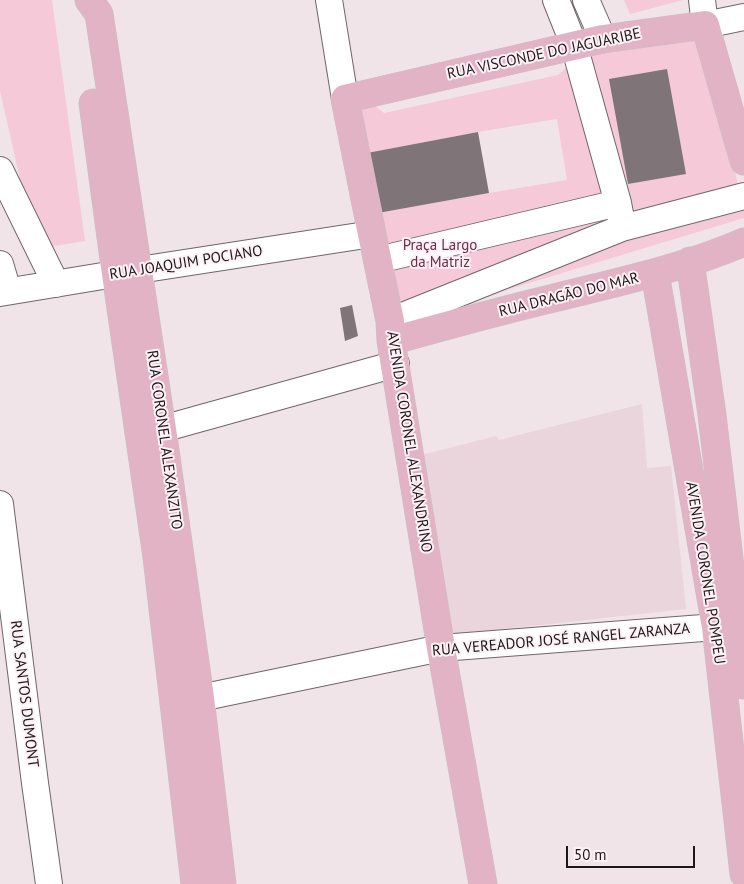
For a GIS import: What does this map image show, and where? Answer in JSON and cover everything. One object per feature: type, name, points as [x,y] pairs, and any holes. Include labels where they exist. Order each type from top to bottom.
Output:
[{"type":"main road","name":"RUA CORONEL ALEXANZITO","points":[[88,0],[99,14],[124,186],[127,272],[151,432],[200,698],[222,884]]},
{"type":"main road","name":"RUA VISCONDE DO JAGUARIBE","points":[[346,99],[603,39],[704,13]]},
{"type":"main road","points":[[704,13],[744,162]]},
{"type":"main road","name":"AVENIDA CORONEL ALEXANDRINO","points":[[346,99],[378,260],[441,648],[483,884]]},
{"type":"main road","name":"RUA DRAGÃO DO MAR","points":[[392,342],[533,303],[656,273],[744,242]]},
{"type":"main road","name":"AVENIDA CORONEL POMPEU","points":[[690,261],[714,425],[732,625],[744,874]]},
{"type":"main road","name":"AVENIDA CORONEL POMPEU","points":[[656,273],[744,684]]},
{"type":"main road","name":"RUA CORONEL ALEXANZITO","points":[[151,432],[157,557],[195,884]]},
{"type":"main road","points":[[184,791],[211,789]]},
{"type":"street","name":"AVENIDA CORONEL ALEXANDRINO","points":[[329,0],[346,99]]},
{"type":"street","points":[[556,0],[574,45],[620,215]]},
{"type":"street","points":[[586,0],[603,39]]},
{"type":"street","name":"RUA VISCONDE DO JAGUARIBE","points":[[704,13],[744,18]]},
{"type":"street","points":[[0,170],[56,284]]},
{"type":"street","points":[[378,260],[620,215],[744,196]]},
{"type":"street","points":[[392,342],[620,215]]},
{"type":"street","name":"RUA JOAQUIM POCIANO","points":[[4,292],[372,234]]},
{"type":"street","points":[[0,264],[4,292]]},
{"type":"street","name":"RUA DRAGÃO DO MAR","points":[[151,432],[392,342]]},
{"type":"street","name":"RUA SANTOS DUMONT","points":[[0,504],[49,884]]},
{"type":"street","name":"RUA VEREADOR JOSÉ RANGEL ZARANZA","points":[[173,700],[200,698],[441,648],[732,625]]},
{"type":"shaded area","points":[[642,404],[647,468],[671,466],[686,609],[450,635],[421,455],[496,436],[499,440]]},
{"type":"green space","points":[[0,0],[52,0],[85,241],[36,249],[0,91]]},
{"type":"green space","points":[[624,0],[683,0],[630,14]]},
{"type":"green space","name":"Praça Largo da Matriz","points":[[688,30],[707,40],[744,210],[744,218],[397,323],[378,213],[567,180],[557,119],[367,153],[356,110],[371,103],[384,113],[558,75],[583,53]],"holes":[[[610,79],[685,174],[628,184]]]},
{"type":"building","points":[[667,69],[686,174],[628,184],[609,79]]},
{"type":"building","points":[[478,132],[489,193],[378,213],[367,153]]},
{"type":"building","points":[[352,305],[358,336],[345,341],[340,308]]}]
